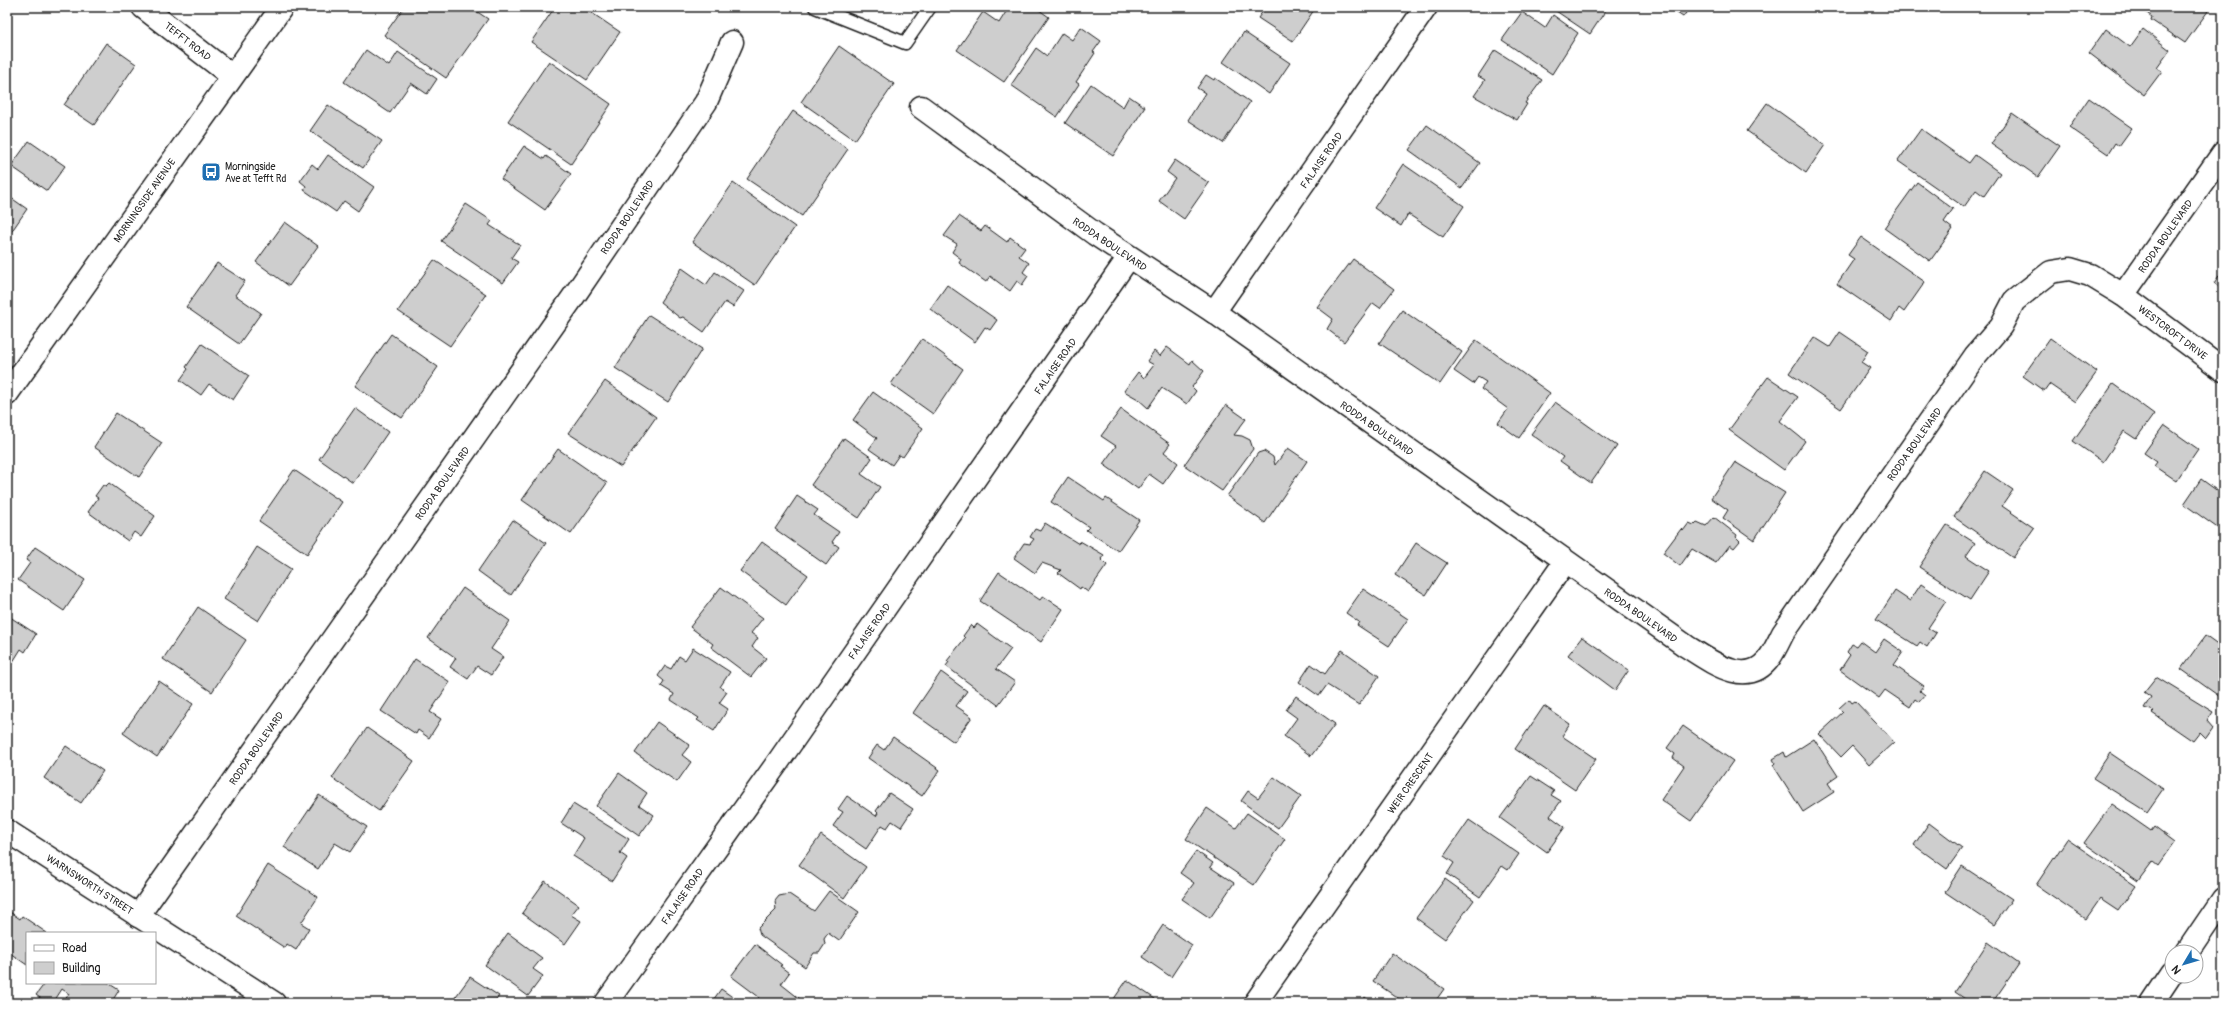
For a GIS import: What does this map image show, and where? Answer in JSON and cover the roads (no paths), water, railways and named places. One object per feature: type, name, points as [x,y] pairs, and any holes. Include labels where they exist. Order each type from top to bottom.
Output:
[{"type":"street","name":"TEFFT ROAD","points":[[143,7],[232,76]]},
{"type":"street","name":"MORNINGSIDE AVENUE","points":[[7,394],[282,7]]},
{"type":"street","name":"FALAISE ROAD","points":[[1214,312],[1426,7]]},
{"type":"street","name":"RODDA BOULEVARD","points":[[138,916],[585,280],[706,102],[732,42]]},
{"type":"street","name":"RODDA BOULEVARD","points":[[921,107],[1129,258],[1214,312],[1565,562],[1717,666],[1737,672],[1752,671],[1770,658],[1783,633],[1971,362],[2001,326],[2014,301],[2051,272],[2070,269],[2090,275],[2124,295],[2223,153]]},
{"type":"street","name":"FALAISE ROAD","points":[[606,1003],[782,755],[1129,258]]},
{"type":"street","name":"WESTCROFT DRIVE","points":[[2124,295],[2223,370]]},
{"type":"street","name":"WEIR CRESCENT","points":[[1255,1003],[1565,562]]},
{"type":"street","name":"WARNSWORTH STREET","points":[[7,831],[274,1003]]},
{"type":"street","points":[[2192,944],[2223,899]]},
{"type":"street","points":[[2152,1003],[2165,984]]},
{"type":"lane","points":[[815,7],[839,11],[905,43],[930,7]]},
{"type":"place","name":"Morningside Ave at Tefft Rd","points":[[211,172]]}]
